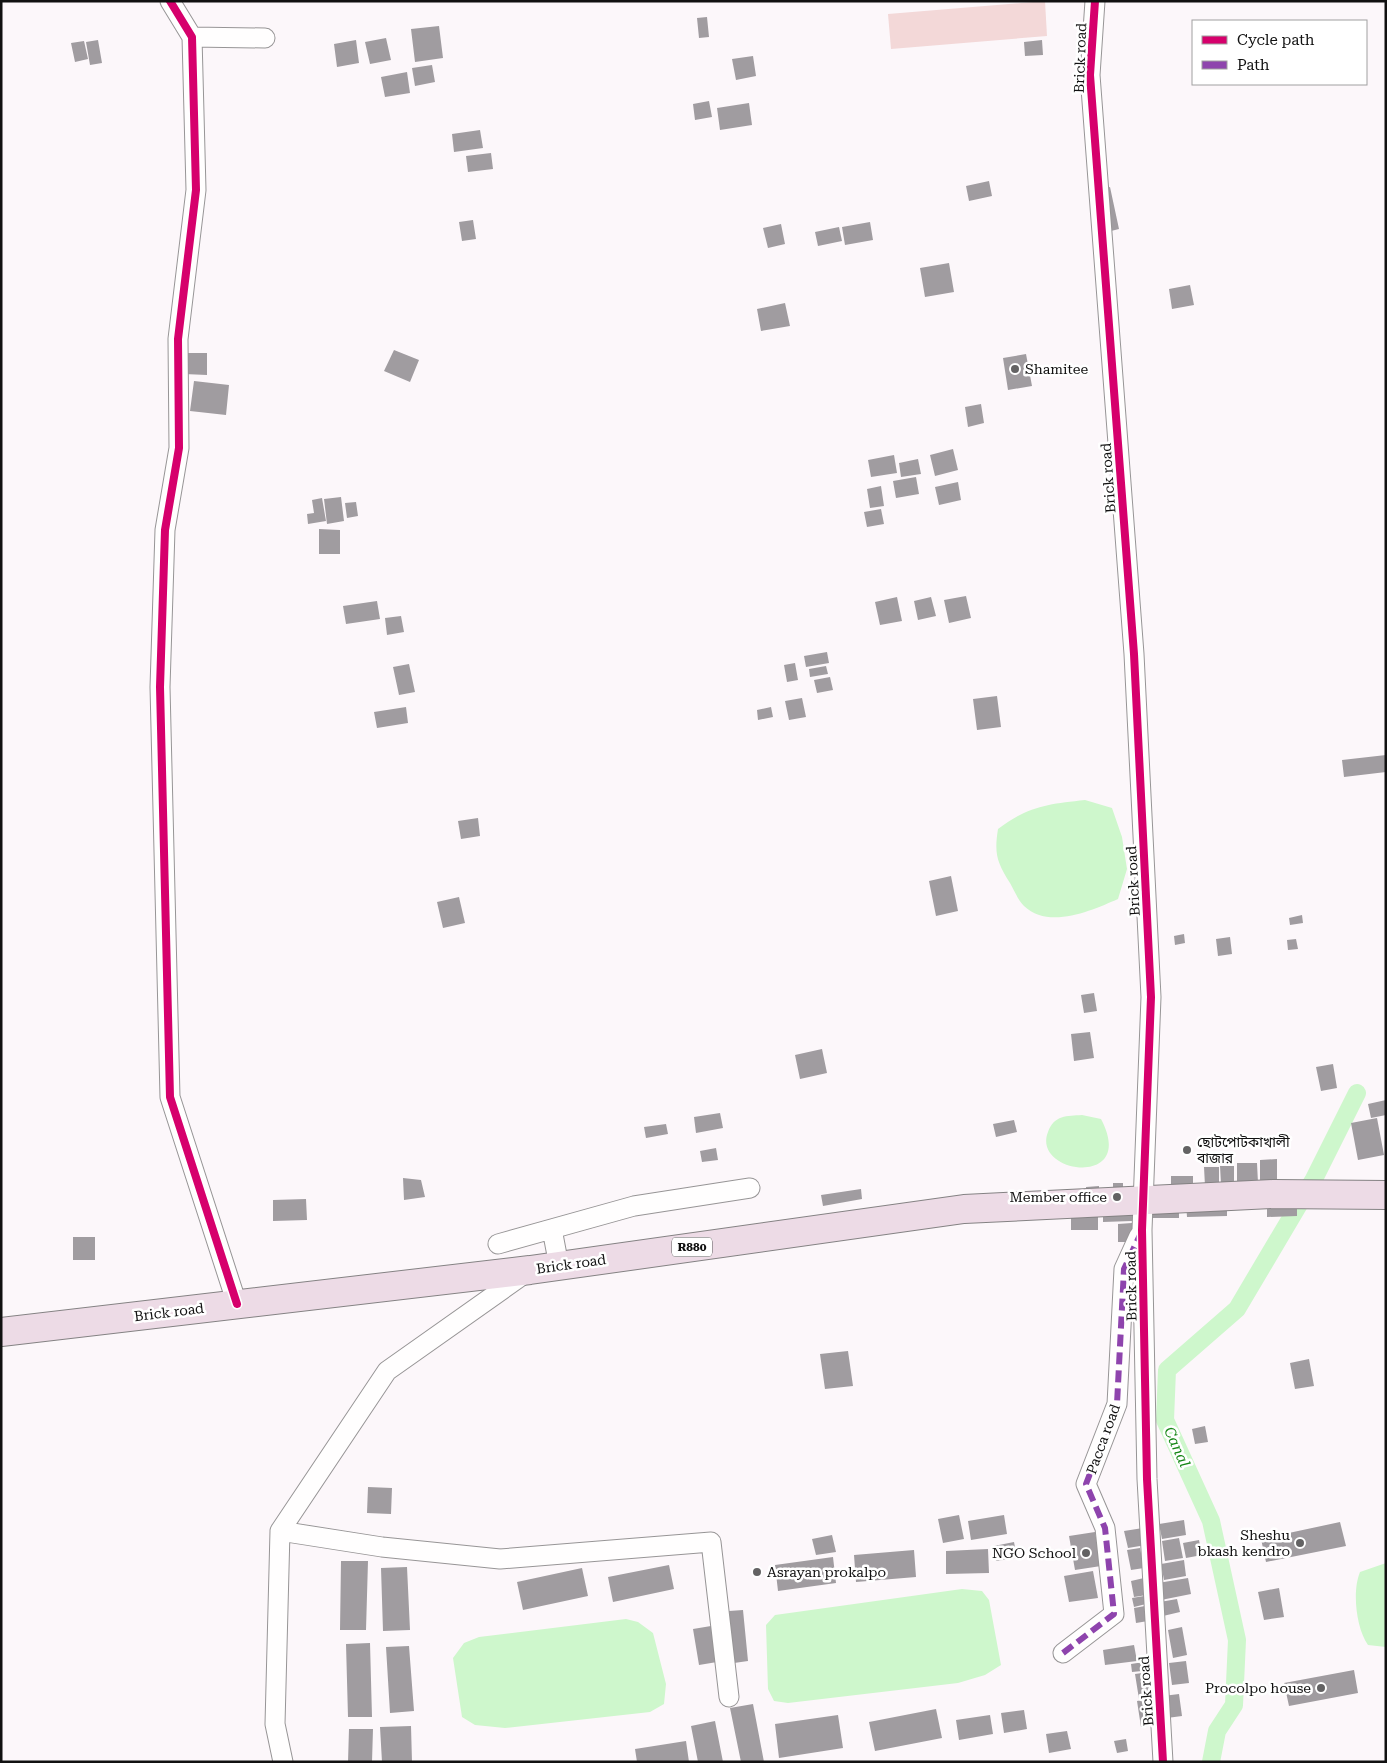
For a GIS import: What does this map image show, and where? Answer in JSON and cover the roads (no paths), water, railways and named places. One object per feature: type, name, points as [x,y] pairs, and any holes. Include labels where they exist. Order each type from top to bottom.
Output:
[{"type":"main road","name":"Brick road","points":[[1,1332],[530,1270],[964,1209],[1273,1194],[1386,1195]]},
{"type":"street","points":[[170,1],[192,38],[196,190],[178,340],[179,448],[165,530],[160,686],[170,1097],[237,1304]]},
{"type":"street","name":"Brick road","points":[[1095,1],[1090,75],[1134,654],[1151,997],[1142,1230],[1147,1479],[1163,1762]]},
{"type":"street","points":[[192,38],[264,38]]},
{"type":"street","points":[[498,1244],[634,1206],[750,1188]]},
{"type":"street","points":[[552,1229],[559,1266]]},
{"type":"street","name":"Pacca road","points":[[1063,1652],[1114,1614],[1105,1528],[1086,1484],[1117,1404],[1124,1269],[1142,1230]]},
{"type":"street","points":[[282,1762],[275,1724],[280,1531],[387,1371],[530,1270]]},
{"type":"street","points":[[280,1531],[382,1547],[500,1559],[711,1542],[729,1697]]},
{"type":"waterway","name":"Canal","points":[[1211,1762],[1217,1731],[1234,1705],[1237,1640],[1211,1521],[1165,1420],[1167,1370],[1237,1309],[1314,1179],[1357,1093]]},
{"type":"place","name":"Shamitee","points":[[1015,369]]},
{"type":"place","name":"ছোটপোটকাখালী বাজার","points":[[1187,1150]]},
{"type":"place","name":"Member office","points":[[1117,1197]]},
{"type":"place","name":"Sheshu bkash kendro","points":[[1300,1543]]},
{"type":"place","name":"NGO School","points":[[1086,1553]]},
{"type":"place","name":"Asrayan prokalpo","points":[[757,1572]]},
{"type":"place","name":"Procolpo house","points":[[1321,1688]]}]
